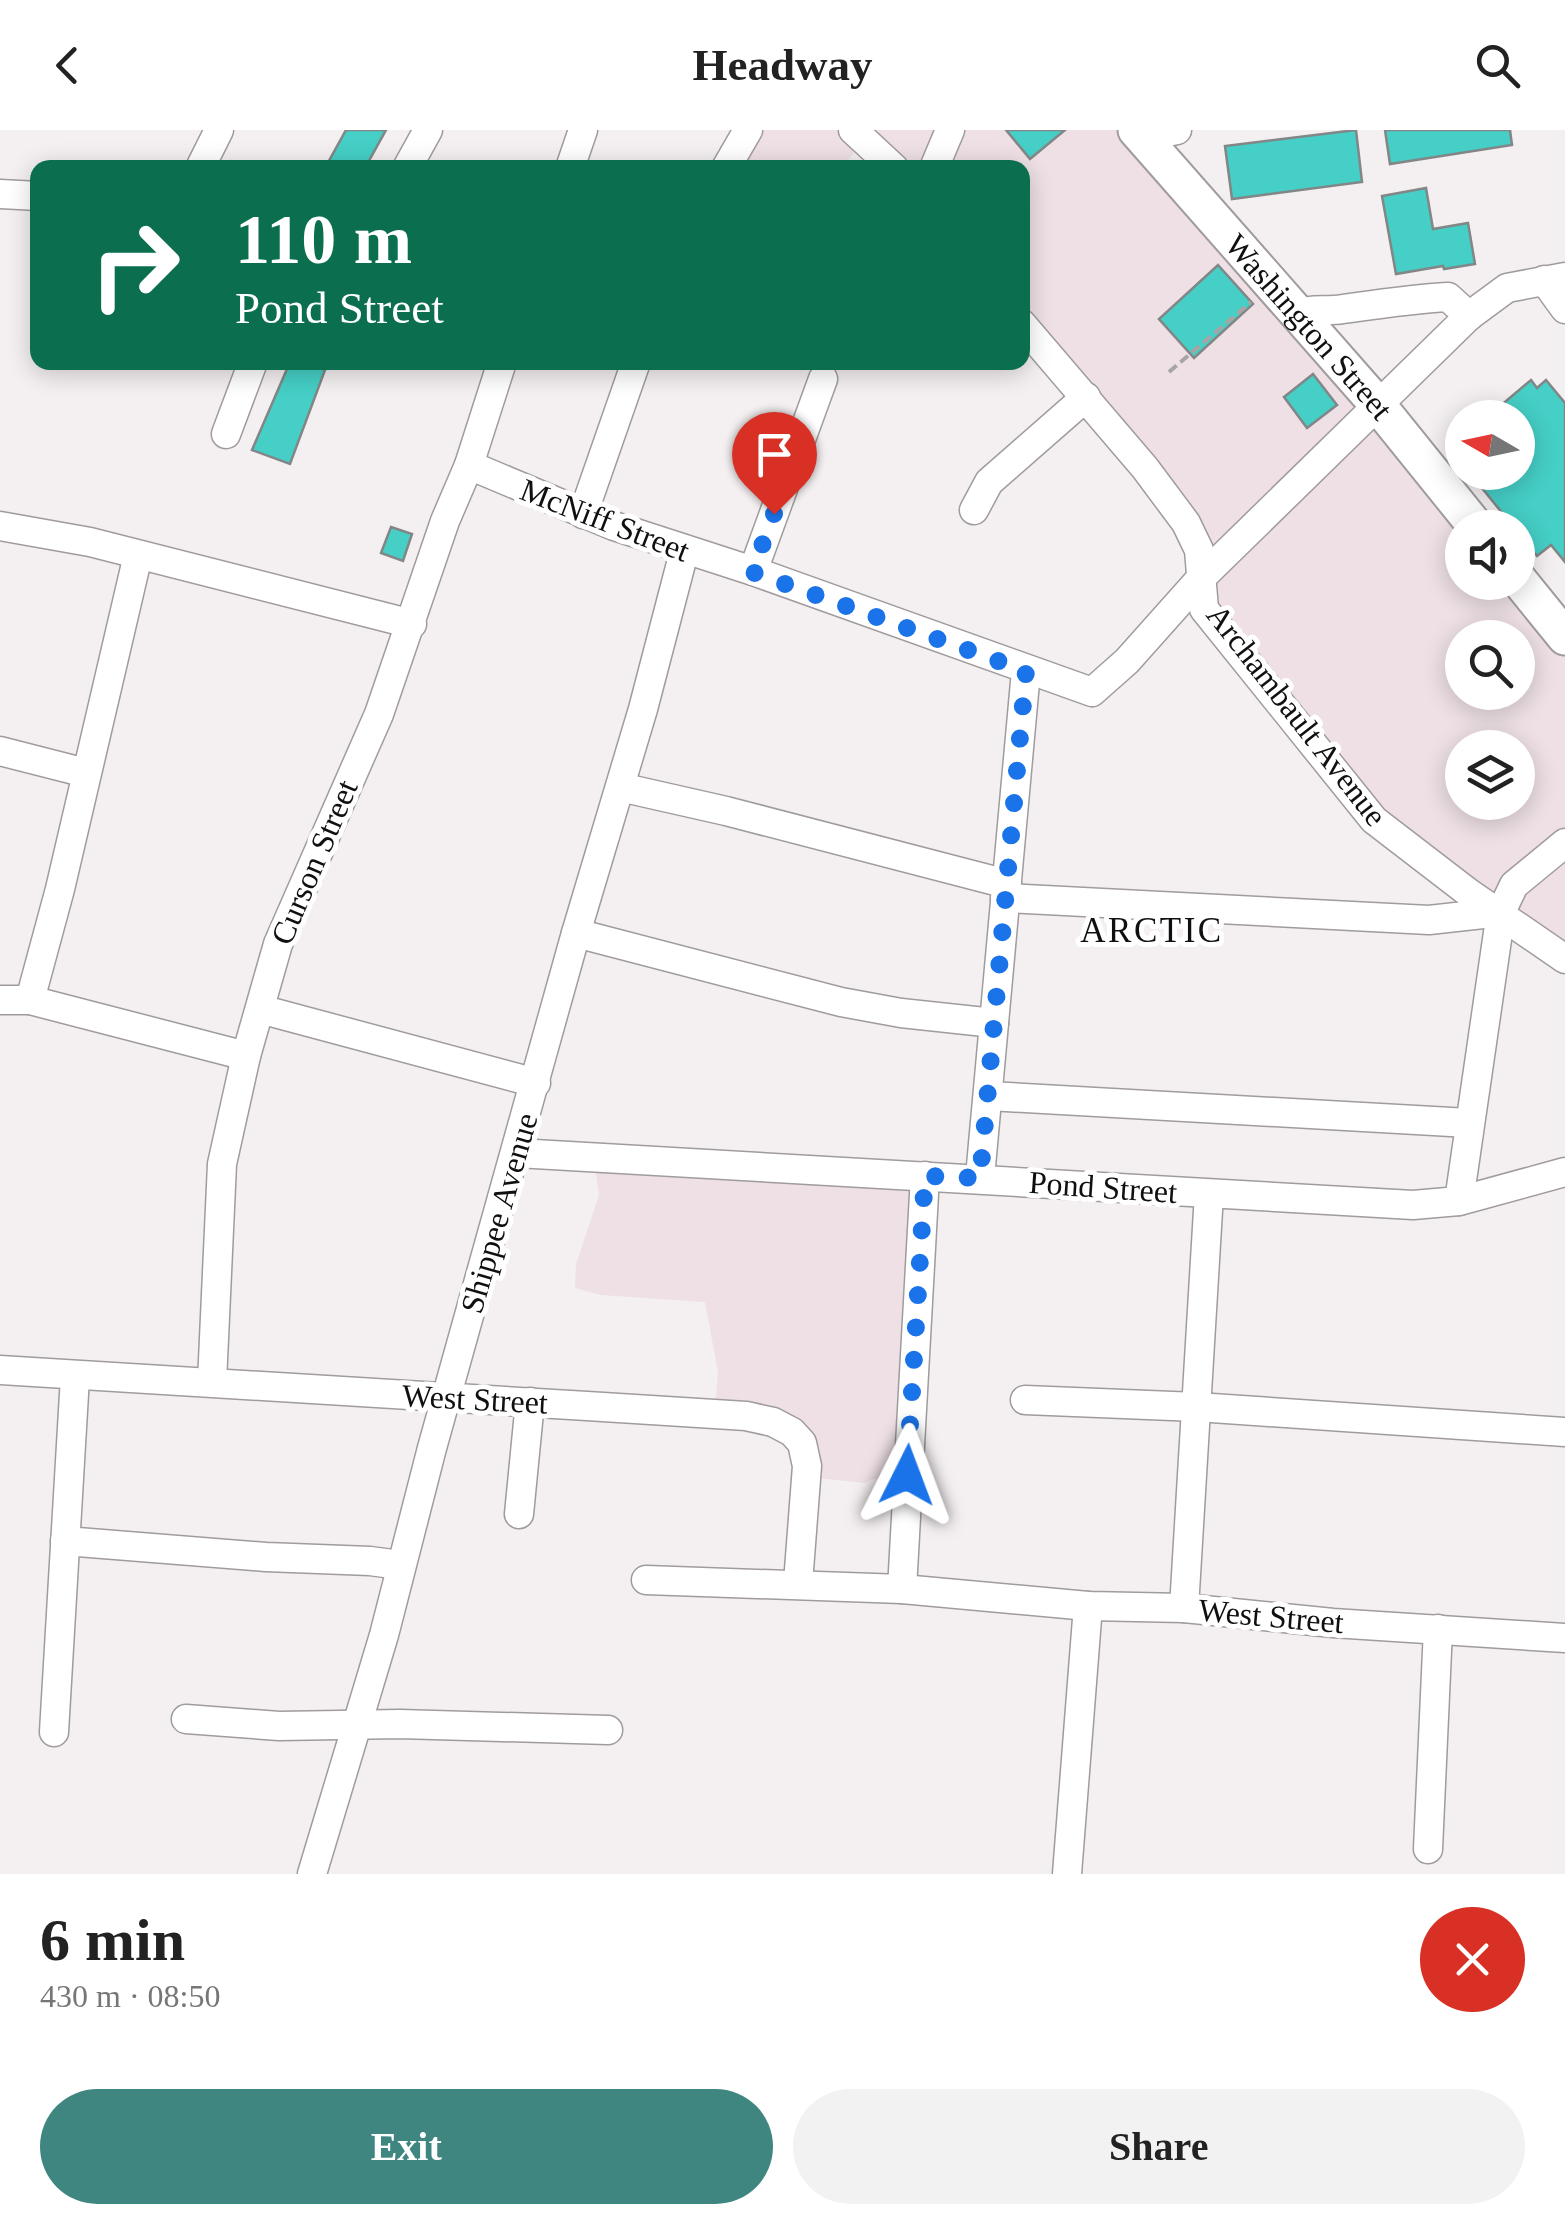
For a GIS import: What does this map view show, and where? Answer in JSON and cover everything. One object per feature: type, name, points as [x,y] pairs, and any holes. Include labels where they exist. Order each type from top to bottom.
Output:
[{"type":"main road","name":"Washington Street","points":[[1139,134],[1377,404],[1462,510]]},
{"type":"main road","points":[[1535,600],[1565,636]]},
{"type":"street","points":[[204,160],[219,130]]},
{"type":"street","points":[[411,160],[428,130]]},
{"type":"street","points":[[573,160],[584,130]]},
{"type":"street","points":[[731,160],[748,130]]},
{"type":"street","points":[[853,130],[885,160]]},
{"type":"street","points":[[937,160],[950,130]]},
{"type":"street","points":[[1139,134],[1177,130]]},
{"type":"street","points":[[0,194],[30,196]]},
{"type":"street","points":[[1202,578],[1469,316],[1507,288],[1554,278],[1565,309]]},
{"type":"street","points":[[1295,314],[1311,308],[1338,310],[1392,300],[1448,297],[1469,316]]},
{"type":"street","name":"Archambault Avenue","points":[[1030,333],[1186,523],[1199,550],[1204,609],[1374,820],[1565,959]]},
{"type":"street","points":[[226,434],[250,370]]},
{"type":"street","name":"Curson Street","points":[[212,1382],[222,1164],[246,1056],[278,944],[379,714],[445,521],[470,465],[500,370]]},
{"type":"street","points":[[583,514],[633,370]]},
{"type":"street","points":[[752,572],[822,379]]},
{"type":"street","points":[[974,510],[990,482],[1086,397]]},
{"type":"street","name":"McNiff Street","points":[[470,465],[684,552],[752,572],[1092,692],[1127,662],[1202,578]]},
{"type":"street","points":[[0,526],[42,531],[412,624]]},
{"type":"street","name":"Shippee Avenue","points":[[312,1874],[384,1635],[400,1566],[684,552]]},
{"type":"street","points":[[30,1000],[138,556]]},
{"type":"street","points":[[980,1178],[1026,671]]},
{"type":"street","points":[[0,751],[86,772]]},
{"type":"street","points":[[620,787],[726,811],[1006,891],[1429,920],[1500,912]]},
{"type":"street","points":[[1459,1201],[1500,912],[1514,885],[1565,843]]},
{"type":"street","points":[[576,933],[842,1002],[994,1023]]},
{"type":"street","points":[[0,1000],[30,1000],[246,1056]]},
{"type":"street","points":[[260,1010],[536,1084]]},
{"type":"street","points":[[989,1096],[1469,1123]]},
{"type":"street","name":"Pond Street","points":[[517,1153],[1414,1205],[1459,1201],[1565,1172]]},
{"type":"street","points":[[902,1589],[925,1176]]},
{"type":"street","points":[[1184,1608],[1208,1194]]},
{"type":"street","name":"West Street","points":[[0,1370],[746,1416],[773,1422],[792,1432],[802,1443],[808,1466],[798,1583]]},
{"type":"street","points":[[54,1732],[75,1377]]},
{"type":"street","points":[[1025,1400],[1197,1406],[1565,1432]]},
{"type":"street","points":[[519,1514],[530,1402]]},
{"type":"street","points":[[65,1541],[400,1566]]},
{"type":"street","name":"West Street","points":[[646,1580],[902,1589],[1088,1606],[1184,1608],[1333,1623],[1565,1638]]},
{"type":"street","points":[[1067,1874],[1088,1606]]},
{"type":"street","points":[[1428,1849],[1438,1629]]},
{"type":"street","points":[[186,1720],[279,1726],[608,1730]]},
{"type":"path","points":[[1169,372],[1255,298]]},
{"type":"shaded area","points":[[746,130],[1171,130],[1153,134],[1448,510],[1445,600],[1530,600],[1565,643],[1565,957],[1422,859],[1209,617],[1196,543],[1030,334],[1030,160],[878,160],[860,145],[848,160],[729,160]]},
{"type":"shaded area","points":[[594,1157],[921,1174],[904,1478],[865,1483],[807,1477],[796,1436],[715,1412],[718,1372],[705,1302],[601,1295],[575,1288],[576,1265],[599,1195]]},
{"type":"building","points":[[346,130],[386,130],[369,160],[329,160]]},
{"type":"building","points":[[1006,130],[1065,130],[1030,159]]},
{"type":"building","points":[[1356,130],[1362,182],[1232,199],[1225,146]]},
{"type":"building","points":[[1385,130],[1510,130],[1512,145],[1390,164]]},
{"type":"building","points":[[1426,188],[1433,229],[1468,223],[1475,264],[1396,274],[1382,196]]},
{"type":"building","points":[[1218,265],[1253,304],[1194,358],[1159,319]]},
{"type":"building","points":[[287,370],[325,370],[290,464],[252,450]]},
{"type":"building","points":[[1313,374],[1337,405],[1307,428],[1284,397]]},
{"type":"building","points":[[1531,380],[1537,388],[1546,380],[1565,403],[1565,562],[1551,545],[1537,556],[1535,554],[1535,510],[1500,510],[1484,490],[1535,490],[1535,400],[1507,400]]},
{"type":"building","points":[[391,527],[412,534],[403,561],[381,553]]},
{"type":"district","name":"ARCTIC","points":[[1152,930]]},
{"type":"route","points":[[774,514],[752,572],[1026,671],[980,1178],[925,1176],[907,1475]]}]
